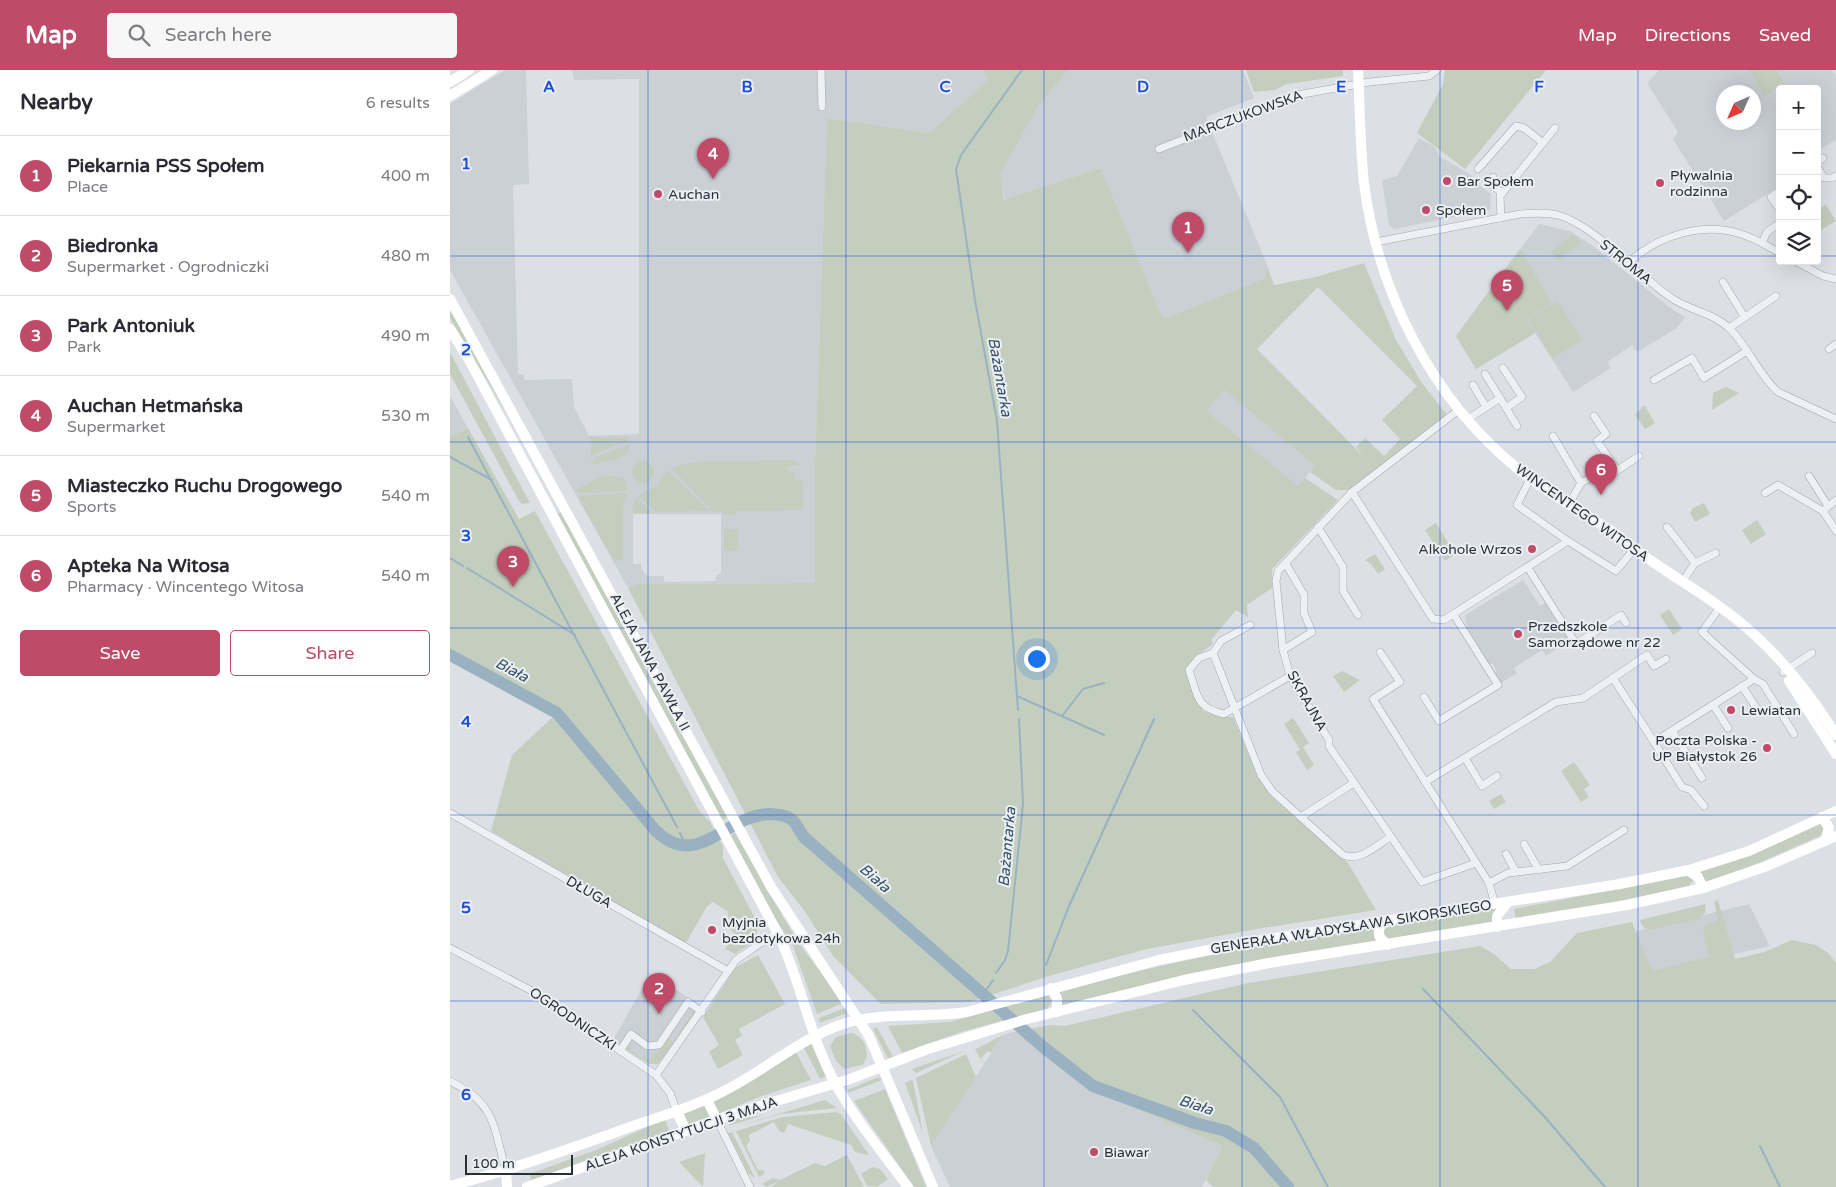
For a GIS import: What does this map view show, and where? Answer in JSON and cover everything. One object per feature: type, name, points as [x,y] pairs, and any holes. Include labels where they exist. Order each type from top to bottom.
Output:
[{"type":"main road","points":[[450,82],[469,70]]},
{"type":"main road","points":[[450,96],[492,70]]},
{"type":"main road","points":[[1358,70],[1364,181],[1376,242]]},
{"type":"main road","name":"WINCENTEGO WITOSA","points":[[1376,242],[1391,292],[1410,334],[1436,378],[1460,410],[1500,454],[1530,479],[1619,536],[1720,607],[1767,649],[1836,735]]},
{"type":"main road","name":"ALEJA JANA PAWŁA II","points":[[450,299],[525,433],[740,830],[797,928],[860,1020],[884,1066]]},
{"type":"main road","name":"ALEJA JANA PAWŁA II","points":[[450,329],[468,358],[777,932],[792,962],[815,1035],[835,1082]]},
{"type":"main road","points":[[512,440],[522,440],[525,433]]},
{"type":"main road","name":"WINCENTEGO WITOSA","points":[[1785,670],[1836,754]]},
{"type":"main road","name":"GENERAŁA WŁADYSŁAWA SIKORSKIEGO","points":[[860,1020],[941,1016],[984,1007],[1178,956],[1244,943],[1620,884],[1689,870],[1749,851],[1836,811]]},
{"type":"main road","points":[[1822,817],[1830,828],[1825,841]]},
{"type":"main road","name":"GENERAŁA WŁADYSŁAWA SIKORSKIEGO","points":[[884,1066],[964,1037],[1027,1019],[1184,980],[1269,963],[1627,905],[1703,888],[1767,866],[1836,836]]},
{"type":"main road","points":[[1689,870],[1698,877],[1703,888]]},
{"type":"main road","points":[[1497,927],[1497,916],[1508,902]]},
{"type":"main road","points":[[1383,921],[1379,928],[1379,936],[1387,944]]},
{"type":"main road","points":[[1051,988],[1057,998],[1057,1012]]},
{"type":"main road","name":"ALEJA KONSTYTUCJI 3 MAJA","points":[[450,1186],[506,1171],[707,1100],[730,1089],[797,1044],[815,1035],[860,1020]]},
{"type":"main road","points":[[884,1066],[933,1187]]},
{"type":"main road","name":"ALEJA KONSTYTUCJI 3 MAJA","points":[[527,1187],[717,1120],[884,1066]]},
{"type":"main road","points":[[835,1082],[908,1187]]},
{"type":"main road","points":[[707,1100],[717,1120]]},
{"type":"main road","points":[[676,1110],[686,1131]]},
{"type":"main road","points":[[506,1171],[507,1187]]},
{"type":"street","points":[[821,70],[822,107]]},
{"type":"street","name":"MARCZUKOWSKA","points":[[1159,149],[1292,96],[1359,84],[1429,76],[1437,70]]},
{"type":"street","points":[[1478,169],[1516,126],[1524,128],[1542,143]]},
{"type":"street","points":[[1502,218],[1498,198],[1554,128]]},
{"type":"street","points":[[1821,173],[1824,178],[1836,176]]},
{"type":"street","points":[[1493,177],[1491,184],[1502,193]]},
{"type":"street","points":[[1776,194],[1771,197],[1776,204]]},
{"type":"street","name":"STROMA","points":[[1376,242],[1542,212],[1565,217],[1582,226],[1671,298],[1716,318],[1729,328],[1771,386],[1778,392],[1836,419]]},
{"type":"street","points":[[1762,243],[1767,232],[1776,226]]},
{"type":"street","points":[[1628,263],[1660,242],[1676,235],[1700,230],[1733,232],[1762,243],[1776,251]]},
{"type":"street","points":[[1802,265],[1822,276],[1836,279]]},
{"type":"street","points":[[1723,282],[1744,316]]},
{"type":"street","points":[[1729,328],[1776,296]]},
{"type":"street","points":[[1829,349],[1836,344]]},
{"type":"street","points":[[1654,380],[1692,358],[1704,378],[1747,351]]},
{"type":"street","points":[[1503,368],[1522,398],[1506,408]]},
{"type":"street","points":[[1485,374],[1517,426]]},
{"type":"street","points":[[1473,385],[1486,406]]},
{"type":"street","points":[[1468,419],[1500,398]]},
{"type":"street","name":"SKRAJNA","points":[[1460,410],[1352,492],[1278,572],[1276,581],[1283,650],[1290,676],[1329,740],[1329,746],[1352,784],[1422,882],[1476,863]]},
{"type":"street","points":[[1594,416],[1606,434],[1597,440],[1617,470]]},
{"type":"street","points":[[1553,436],[1581,483]]},
{"type":"street","points":[[1569,504],[1581,483],[1604,470],[1617,470],[1639,456]]},
{"type":"street","points":[[1589,465],[1595,475]]},
{"type":"street","points":[[1809,476],[1836,531]]},
{"type":"street","points":[[1530,479],[1517,505],[1568,541],[1616,571],[1634,548]]},
{"type":"street","points":[[1765,493],[1778,485],[1826,509]]},
{"type":"street","points":[[1352,492],[1433,619],[1444,620],[1454,615],[1568,541]]},
{"type":"street","points":[[1826,509],[1836,500]]},
{"type":"street","points":[[1318,527],[1343,567],[1343,591],[1358,615]]},
{"type":"street","points":[[1667,527],[1695,563]]},
{"type":"street","points":[[1683,581],[1695,563],[1716,553]]},
{"type":"street","points":[[1283,650],[1312,632],[1304,613],[1304,595],[1286,564]]},
{"type":"street","points":[[1528,568],[1576,644],[1622,616],[1626,622]]},
{"type":"street","points":[[1720,607],[1702,632],[1763,684],[1794,734]]},
{"type":"street","points":[[1424,697],[1439,721],[1498,685],[1454,615]]},
{"type":"street","points":[[1250,625],[1221,641],[1213,654],[1198,658],[1189,670],[1201,704],[1207,710],[1224,714],[1235,710],[1290,676]]},
{"type":"street","points":[[1380,652],[1400,682],[1373,699],[1489,883],[1495,904]]},
{"type":"street","points":[[1785,670],[1812,653]]},
{"type":"street","points":[[1213,654],[1261,775],[1272,791],[1343,855],[1352,858],[1362,856],[1390,837]]},
{"type":"street","points":[[1425,782],[1556,702],[1583,698],[1647,655],[1654,666],[1666,658]]},
{"type":"street","points":[[1613,678],[1682,788],[1691,790],[1704,806]]},
{"type":"street","points":[[1654,742],[1754,678]]},
{"type":"street","points":[[1742,686],[1757,709]]},
{"type":"street","points":[[1713,705],[1728,728]]},
{"type":"street","points":[[1672,731],[1702,778]]},
{"type":"street","points":[[1465,758],[1482,786],[1497,776]]},
{"type":"street","points":[[1301,817],[1352,784]]},
{"type":"street","name":"DŁUGA","points":[[450,813],[728,971]]},
{"type":"street","points":[[1489,883],[1498,877],[1516,872],[1567,866],[1624,830]]},
{"type":"street","points":[[1524,844],[1539,870]]},
{"type":"street","points":[[1506,854],[1516,872]]},
{"type":"street","points":[[656,1075],[702,1012],[736,960],[777,932]]},
{"type":"street","name":"OGRODNICZKI","points":[[450,948],[534,992],[656,1075],[670,1093],[676,1110]]},
{"type":"street","points":[[620,1050],[631,1034],[648,1046],[658,1045],[688,1002],[702,1012]]},
{"type":"street","points":[[450,1082],[474,1095],[491,1115],[506,1171]]},
{"type":"street","points":[[717,1120],[750,1187]]},
{"type":"shaded area","points":[[505,70],[526,70],[529,184],[513,185],[518,374],[524,375],[524,380],[572,379],[574,407],[589,436],[639,434],[639,79],[574,80],[572,70],[982,70],[988,80],[929,133],[827,118],[815,464],[815,583],[637,584],[628,588],[450,270],[450,104]],"holes":[[[633,514],[721,514],[721,573],[716,576],[715,581],[664,582],[664,576],[647,576],[642,570],[641,564],[633,564]]]},
{"type":"shaded area","points":[[1068,70],[1243,70],[1254,98],[1206,117],[1267,265],[1265,278],[1163,319],[1101,168],[1005,200],[999,173],[1038,107]]},
{"type":"shaded area","points":[[1659,70],[1832,70],[1836,76],[1836,140],[1821,149],[1821,85],[1776,85],[1776,188],[1724,221],[1673,139],[1678,132],[1647,83]]},
{"type":"shaded area","points":[[1419,138],[1435,147],[1439,156],[1471,175],[1477,184],[1491,194],[1490,210],[1394,229],[1389,225],[1382,180],[1397,176]]},
{"type":"shaded area","points":[[1539,224],[1570,231],[1593,246],[1673,310],[1685,317],[1677,328],[1637,352],[1632,345],[1607,362],[1611,368],[1573,392],[1535,333],[1476,369],[1456,336]]},
{"type":"shaded area","points":[[1224,390],[1315,466],[1298,487],[1207,411]]},
{"type":"shaded area","points":[[450,396],[468,428],[450,437]]},
{"type":"shaded area","name":"Przedszkole Samorządowe nr 22","points":[[1523,580],[1540,606],[1545,603],[1570,641],[1546,656],[1542,650],[1514,668],[1517,673],[1501,683],[1495,673],[1496,670],[1493,664],[1489,664],[1467,627],[1465,615]]},
{"type":"shaded area","points":[[1749,904],[1770,946],[1649,973],[1629,933]]},
{"type":"shaded area","points":[[651,973],[698,1004],[662,1060],[641,1059],[613,1040]]},
{"type":"shaded area","points":[[1014,1032],[1084,1086],[1222,1146],[1202,1187],[950,1187],[931,1146],[1003,1035]]},
{"type":"green space","points":[[982,70],[1068,70],[1038,107],[1000,173],[1004,200],[1101,168],[1163,319],[1265,278],[1267,265],[1274,285],[1315,277],[1364,263],[1396,340],[1422,383],[1447,415],[1349,490],[1336,490],[1310,472],[1315,466],[1224,390],[1207,411],[1298,486],[1305,478],[1338,500],[1272,569],[1272,588],[1247,605],[1248,617],[1236,610],[1211,640],[1213,644],[1198,655],[1185,669],[1203,711],[1221,717],[1233,717],[1258,776],[1269,793],[1348,863],[1376,910],[1147,949],[1052,975],[970,1002],[881,1004],[833,956],[804,910],[778,877],[628,588],[637,584],[815,583],[815,464],[827,118],[929,133],[988,80]],"holes":[[[1318,287],[1417,386],[1382,420],[1400,439],[1384,456],[1365,438],[1356,447],[1364,457],[1257,349]]]},
{"type":"green space","points":[[1246,70],[1343,70],[1343,76],[1287,84],[1275,90],[1254,92]]},
{"type":"green space","points":[[1445,70],[1546,70],[1465,169],[1417,133],[1443,84]]},
{"type":"green space","points":[[1749,70],[1777,70],[1785,83],[1776,85],[1776,89],[1764,96],[1761,91],[1761,85],[1758,85]]},
{"type":"green space","points":[[1826,205],[1836,221],[1821,230],[1821,220],[1821,208]]},
{"type":"green space","points":[[1573,234],[1581,242],[1558,261],[1551,252]]},
{"type":"green space","points":[[1520,249],[1552,303],[1526,319],[1535,333],[1476,369],[1456,336]]},
{"type":"green space","points":[[1558,301],[1582,340],[1553,358],[1528,319]]},
{"type":"green space","points":[[450,311],[467,336],[521,438],[450,318]]},
{"type":"green space","points":[[450,353],[530,503],[522,504],[519,501],[450,374]]},
{"type":"green space","points":[[1726,387],[1739,393],[1712,410],[1713,393]]},
{"type":"green space","points":[[1644,405],[1655,423],[1645,429],[1635,415]]},
{"type":"green space","points":[[468,428],[519,519],[535,511],[700,812],[710,822],[716,834],[708,839],[695,845],[683,846],[662,837],[568,723],[551,706],[450,654],[450,437]]},
{"type":"green space","points":[[589,435],[599,438],[627,437],[629,440],[594,454],[590,459],[592,444]]},
{"type":"green space","points":[[631,444],[629,450],[621,457],[593,465],[592,463],[596,457]]},
{"type":"green space","points":[[793,460],[801,465],[788,466],[788,472],[794,472],[796,481],[803,481],[803,510],[736,511],[736,515],[723,515],[723,512],[714,512],[671,468],[693,462]]},
{"type":"green space","points":[[643,461],[651,464],[654,472],[651,480],[643,483],[635,480],[632,472],[635,464]]},
{"type":"green space","points":[[667,470],[710,511],[656,512],[638,496],[657,486]]},
{"type":"green space","points":[[600,477],[624,478],[628,491],[578,493],[576,490]]},
{"type":"green space","points":[[627,494],[623,507],[623,560],[614,561],[579,499],[581,496]]},
{"type":"green space","points":[[636,498],[654,514],[633,513],[632,508]]},
{"type":"green space","points":[[1704,503],[1710,514],[1695,522],[1690,513],[1693,508]]},
{"type":"green space","points":[[563,511],[728,817],[722,820],[556,514]]},
{"type":"green space","points":[[1757,520],[1766,534],[1751,544],[1742,530]]},
{"type":"green space","points":[[1436,523],[1455,554],[1445,561],[1425,530]]},
{"type":"green space","points":[[724,529],[738,529],[738,550],[724,551]]},
{"type":"green space","points":[[1375,554],[1385,569],[1378,574],[1372,565],[1365,560]]},
{"type":"green space","points":[[1669,609],[1682,629],[1673,635],[1660,615]]},
{"type":"green space","points":[[1342,671],[1360,680],[1344,692],[1333,676]]},
{"type":"green space","points":[[554,716],[655,836],[673,846],[686,849],[700,846],[718,838],[723,846],[723,858],[758,924],[756,940],[735,954],[725,949],[735,934],[731,930],[727,911],[713,902],[707,906],[686,943],[491,831],[512,755]]},
{"type":"green space","points":[[1293,718],[1309,743],[1303,747],[1314,765],[1307,770],[1296,752],[1300,750],[1284,724]]},
{"type":"green space","points":[[1574,762],[1590,785],[1584,789],[1589,797],[1581,802],[1561,771]]},
{"type":"green space","points":[[1501,794],[1506,802],[1494,809],[1489,801]]},
{"type":"green space","points":[[1819,824],[1824,825],[1824,834],[1734,874],[1705,882],[1700,872],[1738,859]]},
{"type":"green space","points":[[735,833],[796,939],[843,1003],[817,1014],[793,946],[766,905],[730,836]]},
{"type":"green space","points":[[1686,876],[1693,880],[1689,886],[1610,903],[1516,919],[1514,909]]},
{"type":"green space","points":[[1718,900],[1735,959],[1764,952],[1792,940],[1816,945],[1828,953],[1836,963],[1836,1187],[1213,1187],[1206,1180],[1222,1146],[1084,1086],[1014,1032],[1050,1025],[1065,1026],[1248,983],[1480,946],[1494,954],[1511,969],[1534,969],[1550,962],[1577,933],[1632,922],[1652,971],[1709,957],[1703,928],[1706,924],[1718,921],[1714,902]]},
{"type":"green space","points":[[1706,904],[1705,913],[1699,919],[1650,930],[1644,927],[1640,920]]},
{"type":"green space","points":[[1499,908],[1494,923],[1388,940],[1383,933],[1386,928],[1422,919]]},
{"type":"green space","points":[[1376,925],[1373,933],[1377,941],[1280,956],[1184,975],[1060,1006],[1062,998],[1056,991],[1215,954]]},
{"type":"green space","points":[[758,955],[785,1004],[739,1029],[742,1036],[735,1040],[743,1055],[718,1069],[709,1052],[719,1045],[703,1017],[736,967]]},
{"type":"green space","points":[[1043,994],[1048,995],[1052,1001],[1047,1009],[964,1031],[902,1053],[888,1026],[950,1022]]},
{"type":"green space","points":[[845,1008],[847,1013],[820,1023],[819,1018]]},
{"type":"green space","points":[[694,1010],[696,1012],[658,1064],[649,1064],[626,1049],[632,1044],[630,1050],[641,1058],[646,1054],[646,1059],[653,1058],[654,1053],[658,1053],[668,1039],[673,1042]]},
{"type":"green space","points":[[877,1027],[893,1057],[888,1058],[873,1029]]},
{"type":"green space","points":[[851,1033],[860,1038],[867,1051],[862,1065],[844,1069],[836,1061],[830,1046],[836,1037]]},
{"type":"green space","points":[[1003,1035],[991,1053],[988,1051],[981,1058],[984,1065],[975,1049]]},
{"type":"green space","points":[[811,1044],[826,1076],[820,1079],[804,1048]]},
{"type":"green space","points":[[964,1051],[916,1073],[912,1069]]},
{"type":"green space","points":[[796,1052],[811,1080],[759,1097],[719,1114],[713,1102]]},
{"type":"green space","points":[[966,1054],[976,1077],[931,1146],[916,1078]]},
{"type":"green space","points":[[879,1077],[882,1080],[848,1093],[847,1090]]},
{"type":"green space","points":[[913,1081],[923,1133],[905,1083]]},
{"type":"green space","points":[[885,1089],[926,1187],[914,1187],[854,1101]]},
{"type":"green space","points":[[825,1100],[837,1108],[781,1114],[734,1127]]},
{"type":"green space","points":[[705,1105],[711,1114],[708,1118],[688,1124],[684,1113]]},
{"type":"green space","points":[[836,1112],[841,1114],[869,1155],[855,1152],[851,1145],[788,1124],[784,1133],[779,1131],[774,1122],[749,1135],[750,1141],[746,1146],[758,1170],[764,1170],[764,1174],[759,1177],[736,1131],[783,1117]]},
{"type":"green space","points":[[764,1115],[728,1126],[733,1120]]},
{"type":"green space","points":[[665,1119],[670,1133],[532,1181],[529,1174],[596,1150]]},
{"type":"green space","points":[[732,1132],[755,1178],[748,1173],[728,1133]]},
{"type":"green space","points":[[705,1153],[703,1187],[679,1162]]},
{"type":"green space","points":[[847,1155],[864,1187],[771,1187],[780,1180],[815,1163],[825,1166]]},
{"type":"green space","points":[[872,1167],[880,1169],[888,1179],[877,1187],[867,1186],[861,1174]]},
{"type":"green space","points":[[773,1178],[780,1180],[767,1187],[762,1184]]},
{"type":"waterway","name":"Bażantarka","points":[[1018,710],[997,421],[975,300],[956,169],[961,155],[1022,70]]},
{"type":"waterway","points":[[468,437],[677,827]]},
{"type":"waterway","points":[[450,457],[492,480]]},
{"type":"waterway","points":[[450,558],[463,566]]},
{"type":"waterway","points":[[467,568],[575,635]]},
{"type":"waterway","name":"Biała","points":[[450,655],[557,713],[656,831],[671,842],[685,845],[698,843],[753,817],[775,814],[791,819],[805,838],[1042,1046],[1093,1086],[1195,1123],[1226,1131],[1254,1148],[1288,1187]]},
{"type":"waterway","points":[[1062,716],[1083,689],[1104,683]]},
{"type":"waterway","points":[[1017,696],[1104,735]]},
{"type":"waterway","name":"Bażantarka","points":[[996,973],[1005,960],[1008,951],[1023,804],[1019,719]]},
{"type":"waterway","points":[[1046,965],[1069,906],[1154,719]]},
{"type":"waterway","points":[[680,833],[686,846]]},
{"type":"waterway","name":"Bażantarka","points":[[984,993],[993,980]]},
{"type":"waterway","points":[[1423,989],[1543,1115],[1605,1187]]},
{"type":"waterway","points":[[1193,1010],[1280,1097],[1328,1187]]},
{"type":"waterway","points":[[1760,1146],[1780,1187]]},
{"type":"place","name":"Auchan Hetmańska","points":[[713,179]]},
{"type":"place","name":"Bar Społem","points":[[1447,181]]},
{"type":"place","name":"Pływalnia rodzinna","points":[[1660,183]]},
{"type":"place","name":"Auchan","points":[[658,194]]},
{"type":"place","name":"Społem","points":[[1426,210]]},
{"type":"place","name":"Piekarnia PSS Społem","points":[[1188,253]]},
{"type":"place","name":"Miasteczko Ruchu Drogowego","points":[[1507,311]]},
{"type":"place","name":"Apteka Na Witosa","points":[[1601,495]]},
{"type":"place","name":"Alkohole Wrzos","points":[[1532,549]]},
{"type":"place","name":"Park Antoniuk","points":[[513,587]]},
{"type":"place","name":"Przedszkole Samorządowe nr 22","points":[[1518,634]]},
{"type":"place","name":"Lewiatan","points":[[1731,710]]},
{"type":"place","name":"Poczta Polska - UP Białystok 26","points":[[1767,748]]},
{"type":"place","name":"Myjnia bezdotykowa 24h","points":[[712,930]]},
{"type":"place","name":"Biedronka","points":[[659,1014]]},
{"type":"place","name":"Biawar","points":[[1094,1152]]}]
